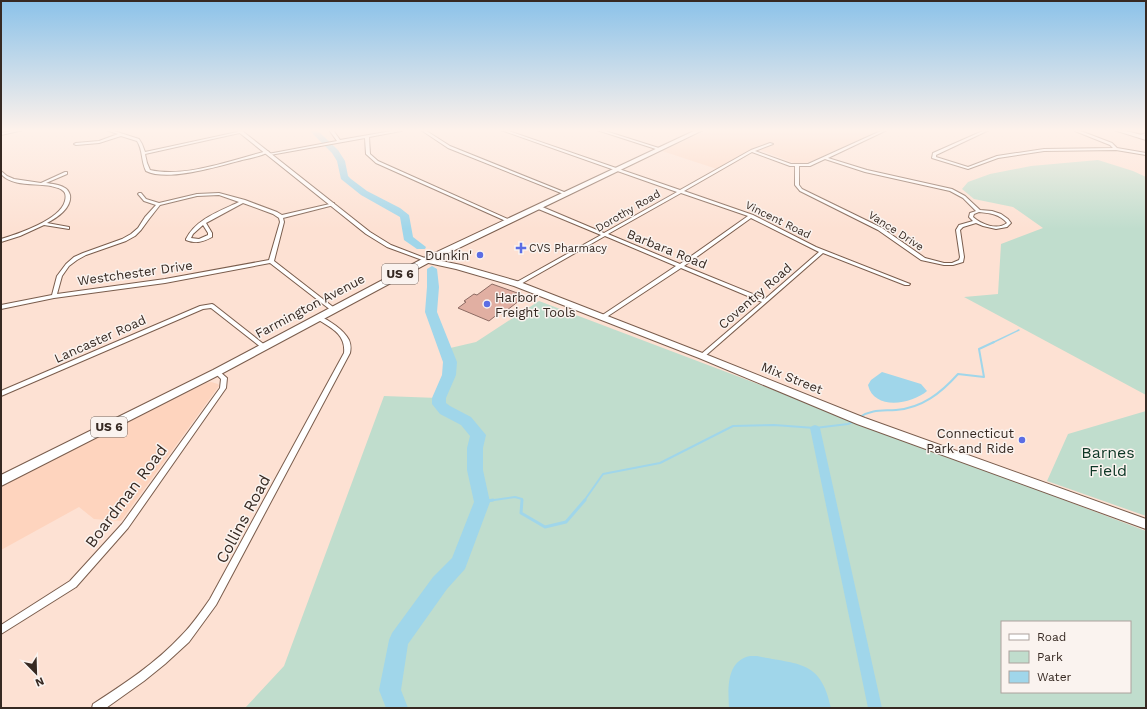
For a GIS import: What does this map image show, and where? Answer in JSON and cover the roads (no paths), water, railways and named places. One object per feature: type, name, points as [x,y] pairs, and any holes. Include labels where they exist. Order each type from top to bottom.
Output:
[{"type":"highway","name":"Farmington Avenue","points":[[1,481],[217,372],[427,260],[631,163]]},
{"type":"main road","name":"Mix Street","points":[[427,260],[458,267],[517,284],[702,356],[857,420],[1146,524]]},
{"type":"street","points":[[145,163],[145,167],[148,171],[165,174],[221,163]]},
{"type":"street","points":[[281,163],[381,242],[427,260]]},
{"type":"street","points":[[380,163],[510,221]]},
{"type":"street","points":[[489,163],[567,194]]},
{"type":"street","name":"Vincent Road","points":[[597,163],[751,216],[822,252],[907,284]]},
{"type":"street","name":"Dorothy Road","points":[[517,284],[732,163]]},
{"type":"street","points":[[787,163],[796,166],[814,163]]},
{"type":"street","points":[[841,163],[858,169],[951,190],[964,197],[979,212]]},
{"type":"street","points":[[951,163],[968,168],[981,163]]},
{"type":"street","name":"Vance Drive","points":[[796,166],[797,185],[801,190],[880,229],[914,254],[932,262],[953,264],[961,261],[962,257],[958,230],[961,226],[976,222]]},
{"type":"street","points":[[1,172],[2,174],[17,180],[63,188],[67,192],[68,200],[64,209],[43,224],[1,241]]},
{"type":"street","points":[[42,184],[66,172]]},
{"type":"street","points":[[140,194],[146,200],[159,204],[184,197],[209,194],[228,196],[275,213],[281,217],[332,204]]},
{"type":"street","points":[[204,223],[210,233],[210,236],[196,241],[188,239],[191,234],[211,217],[244,201]]},
{"type":"street","points":[[54,296],[62,272],[72,260],[133,235],[139,231],[146,219],[159,204]]},
{"type":"street","name":"Barbara Road","points":[[538,207],[765,301]]},
{"type":"street","points":[[979,212],[990,212],[1001,216],[1009,223],[1005,227],[994,227],[976,222],[970,215],[979,212]]},
{"type":"street","points":[[602,317],[680,266],[751,216]]},
{"type":"street","points":[[281,217],[281,229],[271,261],[334,310]]},
{"type":"street","points":[[43,224],[67,228]]},
{"type":"street","name":"Coventry Road","points":[[702,356],[822,252]]},
{"type":"street","name":"Westchester Drive","points":[[1,307],[54,296],[166,281],[271,261]]},
{"type":"street","name":"Lancaster Road","points":[[1,394],[202,306],[212,306],[264,347]]},
{"type":"street","name":"Collins Road","points":[[97,708],[169,655],[196,626],[213,602],[347,353],[348,344],[345,336],[319,318]]},
{"type":"street","name":"Boardman Road","points":[[1,630],[73,584],[125,526],[224,385],[224,378],[217,372]]},
{"type":"water","points":[[882,372],[921,384],[927,391],[920,396],[903,402],[885,402],[878,399],[872,393],[868,385],[871,380]]},
{"type":"water","points":[[750,656],[785,661],[806,667],[821,681],[827,692],[831,708],[729,708],[728,693],[730,677],[736,664],[742,659]]},
{"type":"waterway","points":[[341,163],[344,177],[348,181],[364,193],[397,210],[406,217],[408,238],[421,247]]},
{"type":"waterway","points":[[397,708],[390,690],[399,640],[440,583],[459,563],[482,502],[475,470],[475,448],[478,435],[466,421],[445,410],[439,404],[439,398],[449,375],[450,362],[431,312],[433,287],[432,269]]},
{"type":"waterway","points":[[992,343],[1019,330]]},
{"type":"waterway","points":[[860,417],[864,414],[905,409],[923,403],[938,393],[958,374],[984,377],[979,349],[994,342]]},
{"type":"waterway","points":[[584,501],[603,474],[660,463],[733,426],[774,425],[815,428],[848,424],[855,421]]},
{"type":"waterway","points":[[815,428],[875,708]]},
{"type":"waterway","points":[[489,501],[515,497],[522,500]]},
{"type":"waterway","points":[[522,500],[521,513],[545,527],[566,522],[585,500]]},
{"type":"waterway","points":[[482,502],[489,501]]},
{"type":"place","name":"CVS Pharmacy","points":[[521,248]]},
{"type":"place","name":"Dunkin'","points":[[480,255]]},
{"type":"place","name":"Harbor Freight Tools","points":[[487,304]]},
{"type":"place","name":"Connecticut Park and Ride","points":[[1022,440]]},
{"type":"park label","name":"Barnes Field","points":[[1108,461]]}]
